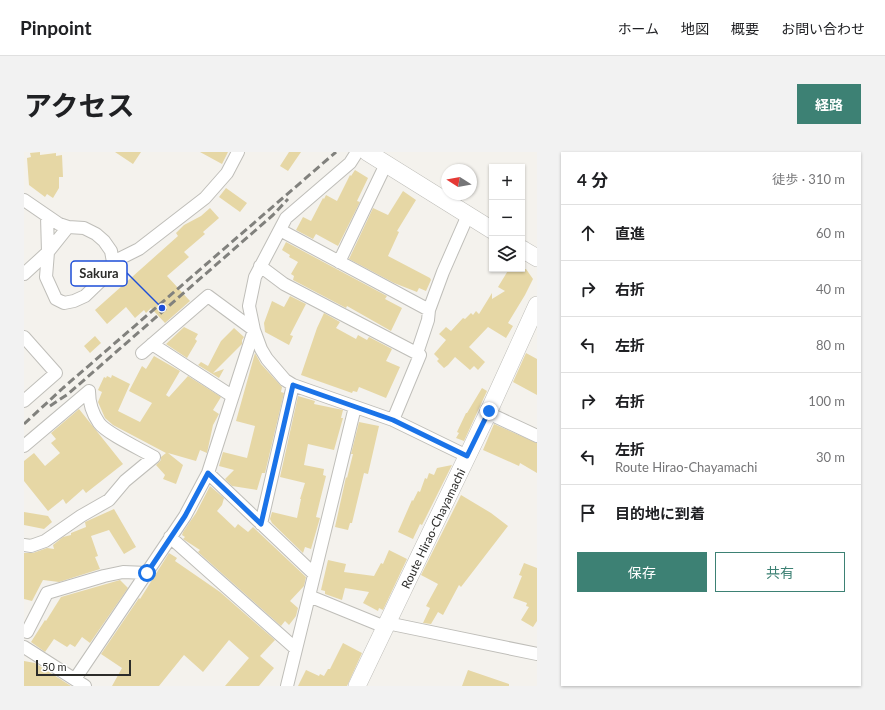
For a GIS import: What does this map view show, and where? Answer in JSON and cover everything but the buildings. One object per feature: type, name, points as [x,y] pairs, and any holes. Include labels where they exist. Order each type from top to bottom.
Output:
[{"type":"main road","points":[[367,152],[489,228]]},
{"type":"main road","points":[[525,250],[537,258]]},
{"type":"main road","name":"Route Hirao-Chayamachi","points":[[357,686],[488,412],[537,305]]},
{"type":"street","points":[[113,262],[139,249],[205,198],[227,173],[238,152]]},
{"type":"street","points":[[357,152],[350,163],[286,218],[255,277],[250,306],[254,330],[261,349],[267,359],[285,380],[293,385],[393,420],[467,456]]},
{"type":"street","points":[[339,262],[386,164]]},
{"type":"street","points":[[24,200],[59,224],[68,227],[84,228],[104,241],[111,251],[113,262],[111,271],[85,296],[74,301],[64,303],[56,299],[46,277],[48,252],[47,216]]},
{"type":"street","points":[[416,353],[428,320],[429,310],[443,272],[468,215]]},
{"type":"street","points":[[24,274],[48,252],[68,227]]},
{"type":"street","points":[[280,230],[429,310]]},
{"type":"street","points":[[260,266],[284,284],[420,355],[393,420]]},
{"type":"street","points":[[24,279],[35,273],[46,277]]},
{"type":"street","points":[[142,353],[208,296],[254,330]]},
{"type":"street","points":[[24,647],[80,683],[147,573],[185,516],[208,473],[254,330]]},
{"type":"street","points":[[24,337],[56,373],[24,401]]},
{"type":"street","points":[[152,344],[232,396]]},
{"type":"street","points":[[261,524],[293,385]]},
{"type":"street","points":[[24,446],[89,390],[93,412],[99,424],[110,432],[154,457],[125,481],[109,500],[81,516],[45,541],[31,546],[24,545]]},
{"type":"street","points":[[287,686],[355,407]]},
{"type":"street","points":[[488,412],[537,436]]},
{"type":"street","points":[[208,473],[314,574]]},
{"type":"street","points":[[170,537],[296,650]]},
{"type":"street","points":[[25,635],[47,593],[104,576],[123,572],[147,573]]},
{"type":"street","points":[[309,596],[386,625],[537,654]]},
{"type":"railway","points":[[24,424],[63,388],[336,152]]},
{"type":"railway","points":[[50,406],[68,394],[273,215],[288,199]]},
{"type":"place","name":"Sakura","points":[[162,308]]},
{"type":"route","points":[[147,573],[185,516],[208,473],[261,524],[293,385],[393,420],[467,456],[489,411]]}]
